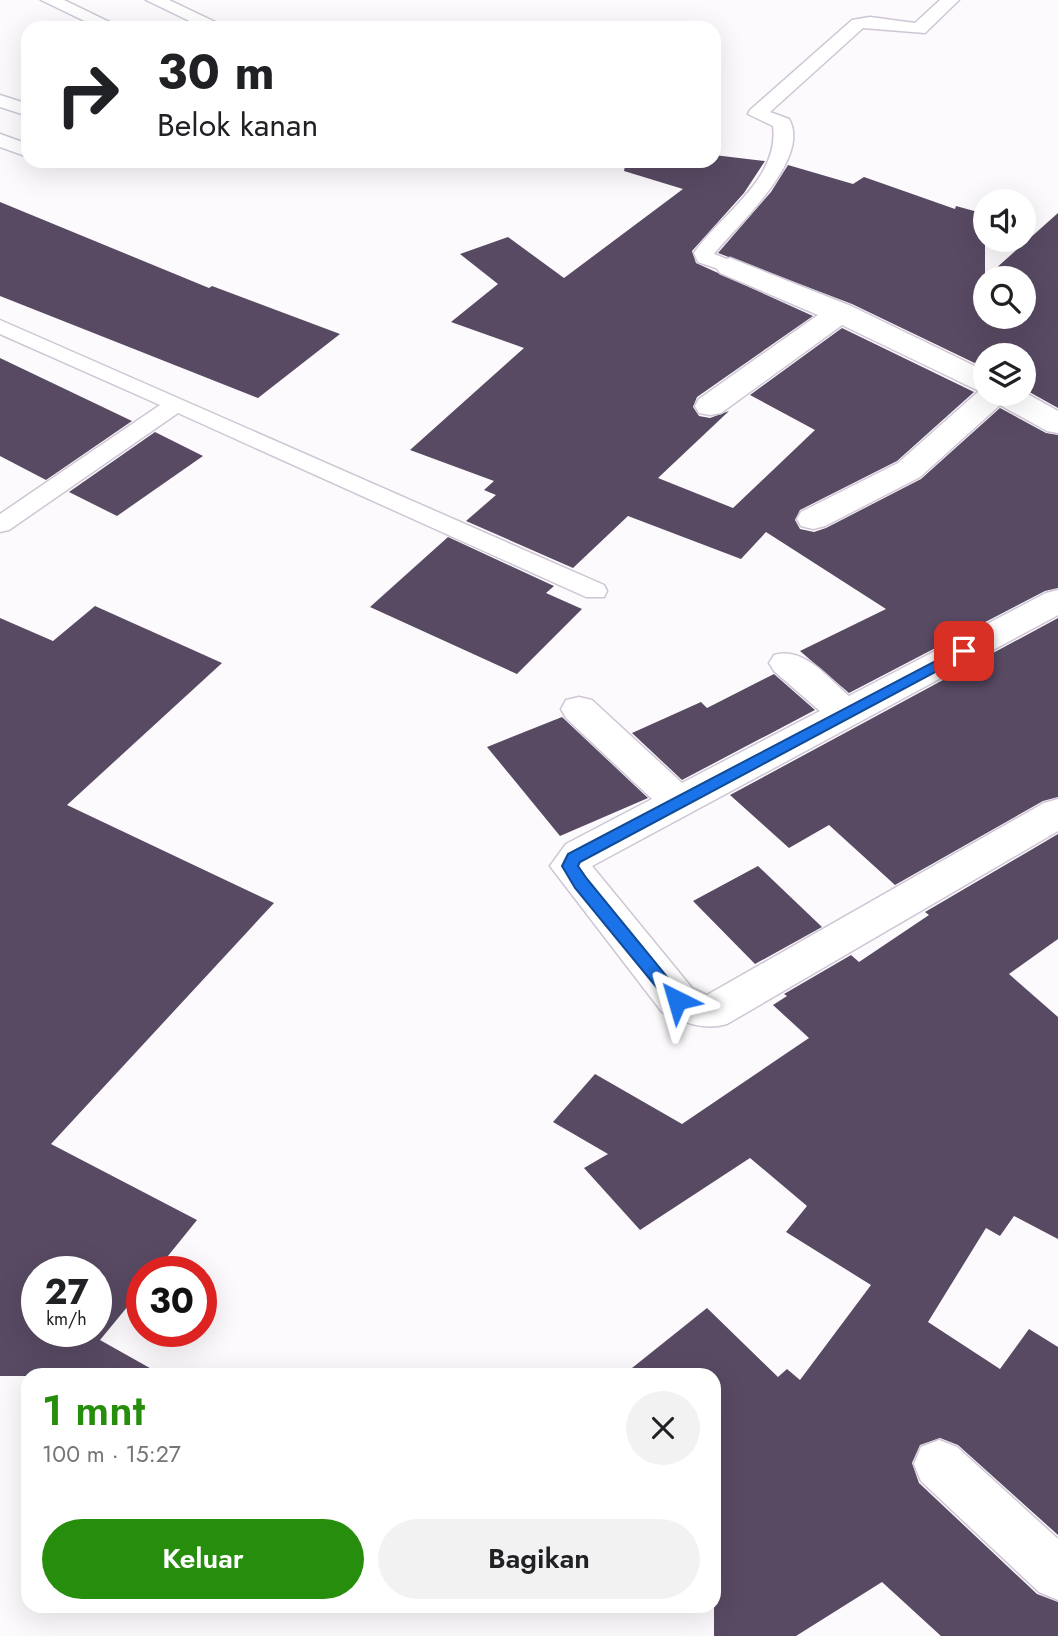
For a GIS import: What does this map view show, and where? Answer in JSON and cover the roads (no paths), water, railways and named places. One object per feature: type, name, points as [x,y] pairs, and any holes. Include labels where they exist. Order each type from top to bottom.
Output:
[{"type":"street","points":[[730,267],[841,312],[973,377]]},
{"type":"street","points":[[710,406],[841,312]]},
{"type":"street","points":[[813,519],[909,470],[981,406]]},
{"type":"street","points":[[1026,406],[1058,424]]},
{"type":"street","points":[[1058,601],[580,854],[570,866],[677,1000],[696,1009],[712,1012],[1058,813]]},
{"type":"street","points":[[787,663],[847,714]]},
{"type":"street","points":[[579,709],[679,802]]},
{"type":"street","points":[[939,1464],[1058,1574]]},
{"type":"lane","points":[[50,0],[97,21]]},
{"type":"lane","points":[[155,0],[203,21]]},
{"type":"lane","points":[[730,267],[705,258],[704,253],[748,205],[785,143],[782,123],[757,114],[861,23],[920,29],[950,0]]},
{"type":"lane","points":[[0,101],[21,108]]},
{"type":"lane","points":[[0,140],[21,148]]},
{"type":"lane","points":[[0,326],[595,591]]},
{"type":"lane","points":[[0,525],[176,404]]}]
